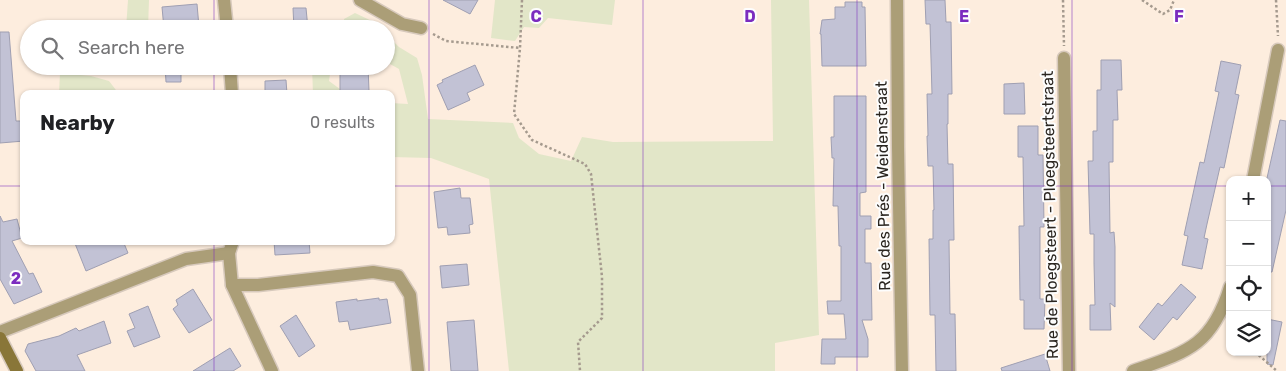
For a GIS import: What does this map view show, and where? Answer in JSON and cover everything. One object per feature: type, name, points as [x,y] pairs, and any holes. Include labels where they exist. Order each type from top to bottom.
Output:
[{"type":"street","points":[[224,0],[225,20]]},
{"type":"street","points":[[360,0],[402,24],[421,28]]},
{"type":"street","name":"Rue des Prés - Weidenstraat","points":[[897,0],[902,371]]},
{"type":"street","points":[[1254,176],[1278,50]]},
{"type":"street","name":"Rue de Ploegsteert - Ploegsteertstraat","points":[[1064,58],[1069,371]]},
{"type":"street","points":[[231,75],[232,90]]},
{"type":"street","points":[[0,332],[186,259],[231,247],[232,285],[272,371]]},
{"type":"street","points":[[232,285],[258,285],[372,272],[398,276],[410,295],[418,371]]},
{"type":"street","points":[[1133,371],[1178,355],[1207,335],[1217,319],[1226,297]]},
{"type":"street","points":[[0,338],[17,371]]},
{"type":"path","points":[[522,0],[514,114],[532,140],[585,164],[591,174],[602,277],[602,318],[578,342],[580,371]]},
{"type":"path","points":[[1064,0],[1064,58]]},
{"type":"path","points":[[1142,0],[1163,14],[1170,10],[1174,0]]},
{"type":"path","points":[[1276,0],[1278,50]]},
{"type":"path","points":[[421,28],[446,41],[520,48]]},
{"type":"path","points":[[1260,356],[1277,371]]},
{"type":"green space","points":[[128,0],[149,0],[148,20],[127,20]]},
{"type":"green space","points":[[495,0],[615,0],[612,25],[548,18],[539,28],[524,27],[515,41],[491,38]]},
{"type":"green space","points":[[771,0],[809,0],[819,335],[775,343],[775,371],[509,371],[489,179],[431,158],[395,157],[395,103],[408,104],[399,69],[395,67],[395,43],[417,58],[422,75],[428,119],[513,123],[519,138],[539,154],[571,161],[582,137],[613,142],[773,141]]},
{"type":"green space","points":[[355,13],[370,20],[344,20]]},
{"type":"green space","points":[[60,75],[81,75],[109,81],[116,90],[59,90]]},
{"type":"green space","points":[[312,75],[330,75],[329,81],[341,90],[313,90]]},
{"type":"building","points":[[443,0],[478,0],[470,14]]},
{"type":"building","points":[[925,0],[945,0],[946,22],[951,22],[952,94],[948,94],[947,124],[948,164],[953,164],[954,240],[949,240],[950,314],[955,314],[956,371],[936,371],[935,315],[930,315],[929,239],[933,239],[934,210],[933,166],[928,166],[927,94],[932,94],[930,24],[926,24]]},
{"type":"building","points":[[845,2],[862,2],[862,7],[865,7],[866,66],[822,66],[820,34],[822,20],[835,19],[835,7],[845,7]]},
{"type":"building","points":[[197,4],[198,20],[163,20],[162,7]]},
{"type":"building","points":[[293,8],[306,8],[307,20],[294,20]]},
{"type":"building","points":[[0,32],[9,32],[16,121],[20,121],[20,141],[0,143]]},
{"type":"building","points":[[1101,60],[1121,60],[1122,90],[1117,90],[1118,120],[1113,120],[1113,162],[1109,162],[1110,233],[1114,232],[1115,247],[1115,307],[1110,303],[1111,330],[1090,330],[1090,305],[1095,305],[1094,234],[1090,234],[1088,161],[1093,161],[1093,131],[1097,131],[1097,90],[1101,90]]},
{"type":"building","points":[[1221,61],[1241,65],[1235,94],[1239,95],[1224,168],[1220,167],[1204,238],[1208,239],[1202,269],[1182,265],[1188,236],[1184,235],[1200,162],[1204,163],[1219,92],[1215,91]]},
{"type":"building","points":[[475,65],[484,85],[467,93],[470,100],[448,110],[437,85],[443,82],[442,80]]},
{"type":"building","points":[[166,75],[181,75],[181,82],[166,82]]},
{"type":"building","points":[[340,75],[368,75],[369,90],[340,90]]},
{"type":"building","points":[[286,80],[287,90],[265,90],[265,81]]},
{"type":"building","points":[[1024,83],[1025,114],[1004,114],[1004,84]]},
{"type":"building","points":[[834,96],[866,96],[866,192],[860,193],[860,216],[871,216],[871,229],[865,229],[865,263],[871,263],[872,320],[862,320],[868,339],[868,357],[835,357],[835,364],[821,364],[822,339],[846,339],[844,314],[828,314],[827,301],[841,301],[841,246],[839,246],[838,206],[833,206],[834,158],[832,158],[831,137],[834,137]]},
{"type":"building","points":[[1280,120],[1286,121],[1286,210],[1272,272],[1271,176],[1267,176]]},
{"type":"building","points":[[1018,126],[1038,126],[1038,155],[1043,155],[1044,227],[1040,227],[1040,299],[1045,299],[1044,329],[1024,329],[1024,300],[1020,300],[1019,226],[1024,226],[1023,157],[1018,157]]},
{"type":"building","points":[[460,188],[461,198],[470,198],[473,224],[469,225],[470,233],[448,235],[447,227],[438,228],[434,192]]},
{"type":"building","points":[[0,216],[3,222],[17,219],[20,239],[12,241],[29,274],[33,273],[42,292],[14,304],[0,279]]},
{"type":"building","points":[[76,245],[125,245],[128,253],[86,271]]},
{"type":"building","points":[[274,245],[309,245],[310,253],[275,255]]},
{"type":"building","points":[[467,264],[469,285],[442,288],[440,266]]},
{"type":"building","points":[[1181,284],[1196,297],[1177,320],[1173,317],[1154,340],[1139,327],[1158,303],[1162,306]]},
{"type":"building","points":[[193,289],[212,320],[189,333],[173,309],[178,305],[176,300]]},
{"type":"building","points":[[379,298],[379,300],[387,299],[391,323],[350,330],[348,321],[339,322],[336,302]]},
{"type":"building","points":[[148,306],[160,337],[134,347],[127,331],[135,328],[129,314]]},
{"type":"building","points":[[296,315],[315,346],[299,357],[280,326]]},
{"type":"building","points":[[474,320],[478,371],[451,371],[447,322]]},
{"type":"building","points":[[1271,320],[1282,322],[1273,365],[1267,364],[1267,356],[1271,356]]},
{"type":"building","points":[[104,321],[111,343],[77,355],[85,371],[36,371],[25,351],[28,344],[59,336],[76,328],[79,331]]},
{"type":"building","points":[[230,348],[241,366],[233,371],[193,371]]},
{"type":"building","points":[[1045,354],[1050,371],[1002,371],[1001,368]]}]
